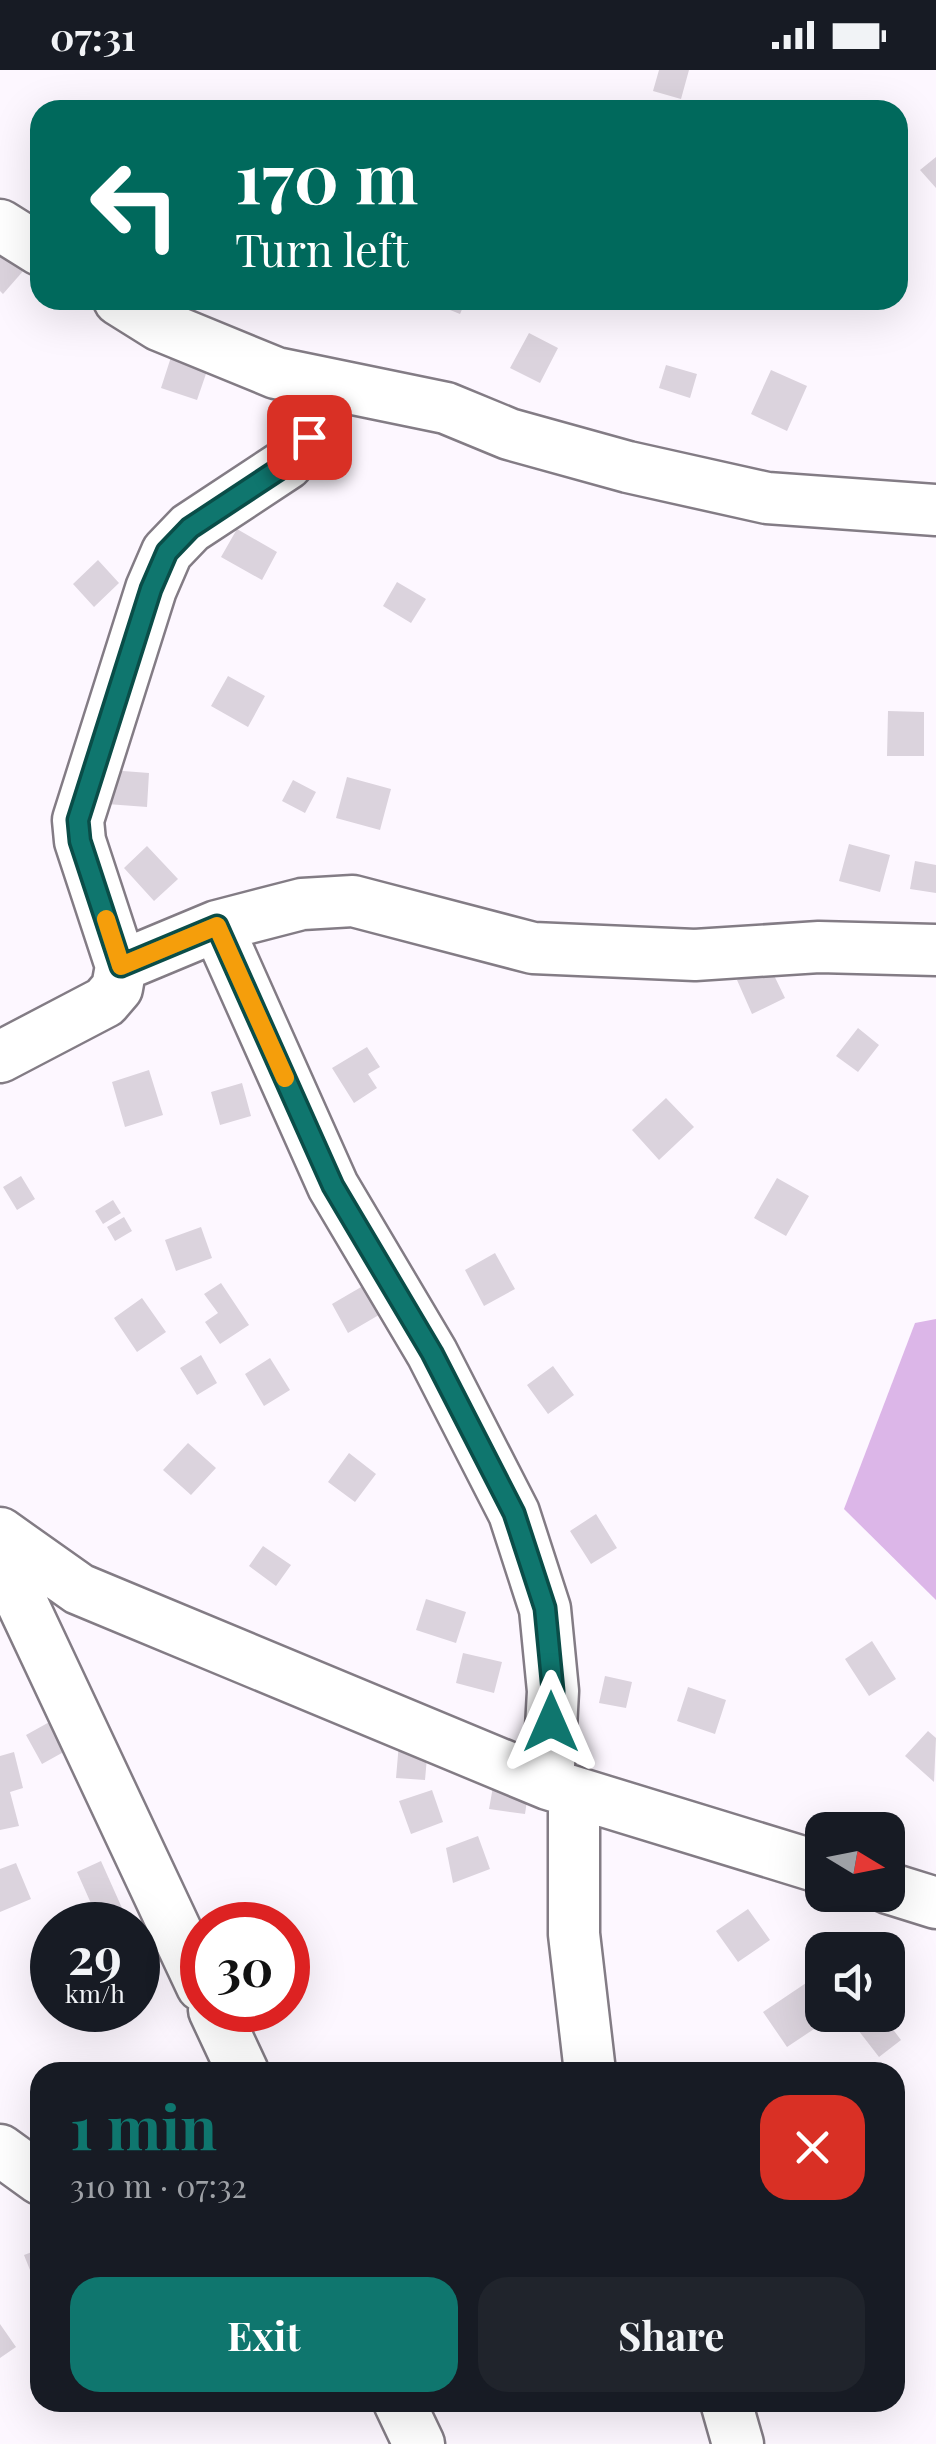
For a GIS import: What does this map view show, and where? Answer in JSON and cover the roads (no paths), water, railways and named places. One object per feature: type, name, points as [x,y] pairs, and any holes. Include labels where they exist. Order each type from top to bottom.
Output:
[{"type":"street","points":[[0,225],[30,244]]},
{"type":"street","points":[[135,310],[159,325],[276,373],[332,388],[446,408],[508,434],[628,467],[767,498],[936,510]]},
{"type":"street","points":[[0,1057],[105,1002],[117,988],[121,966],[80,841],[78,820],[151,589],[167,552],[190,528],[287,464],[309,437],[332,388]]},
{"type":"street","points":[[121,966],[217,926],[302,904],[352,901],[533,948],[695,955],[818,947],[936,950]]},
{"type":"street","points":[[217,926],[333,1186],[432,1353],[514,1513],[545,1608],[589,2062]]},
{"type":"street","points":[[0,1534],[79,1589],[561,1789],[805,1863]]},
{"type":"street","points":[[0,1556],[180,1939]]},
{"type":"street","points":[[905,1893],[936,1902]]},
{"type":"street","points":[[224,2032],[238,2062]]},
{"type":"street","points":[[0,2150],[30,2172]]},
{"type":"street","points":[[403,2412],[419,2444]]},
{"type":"street","points":[[729,2412],[738,2444]]}]
